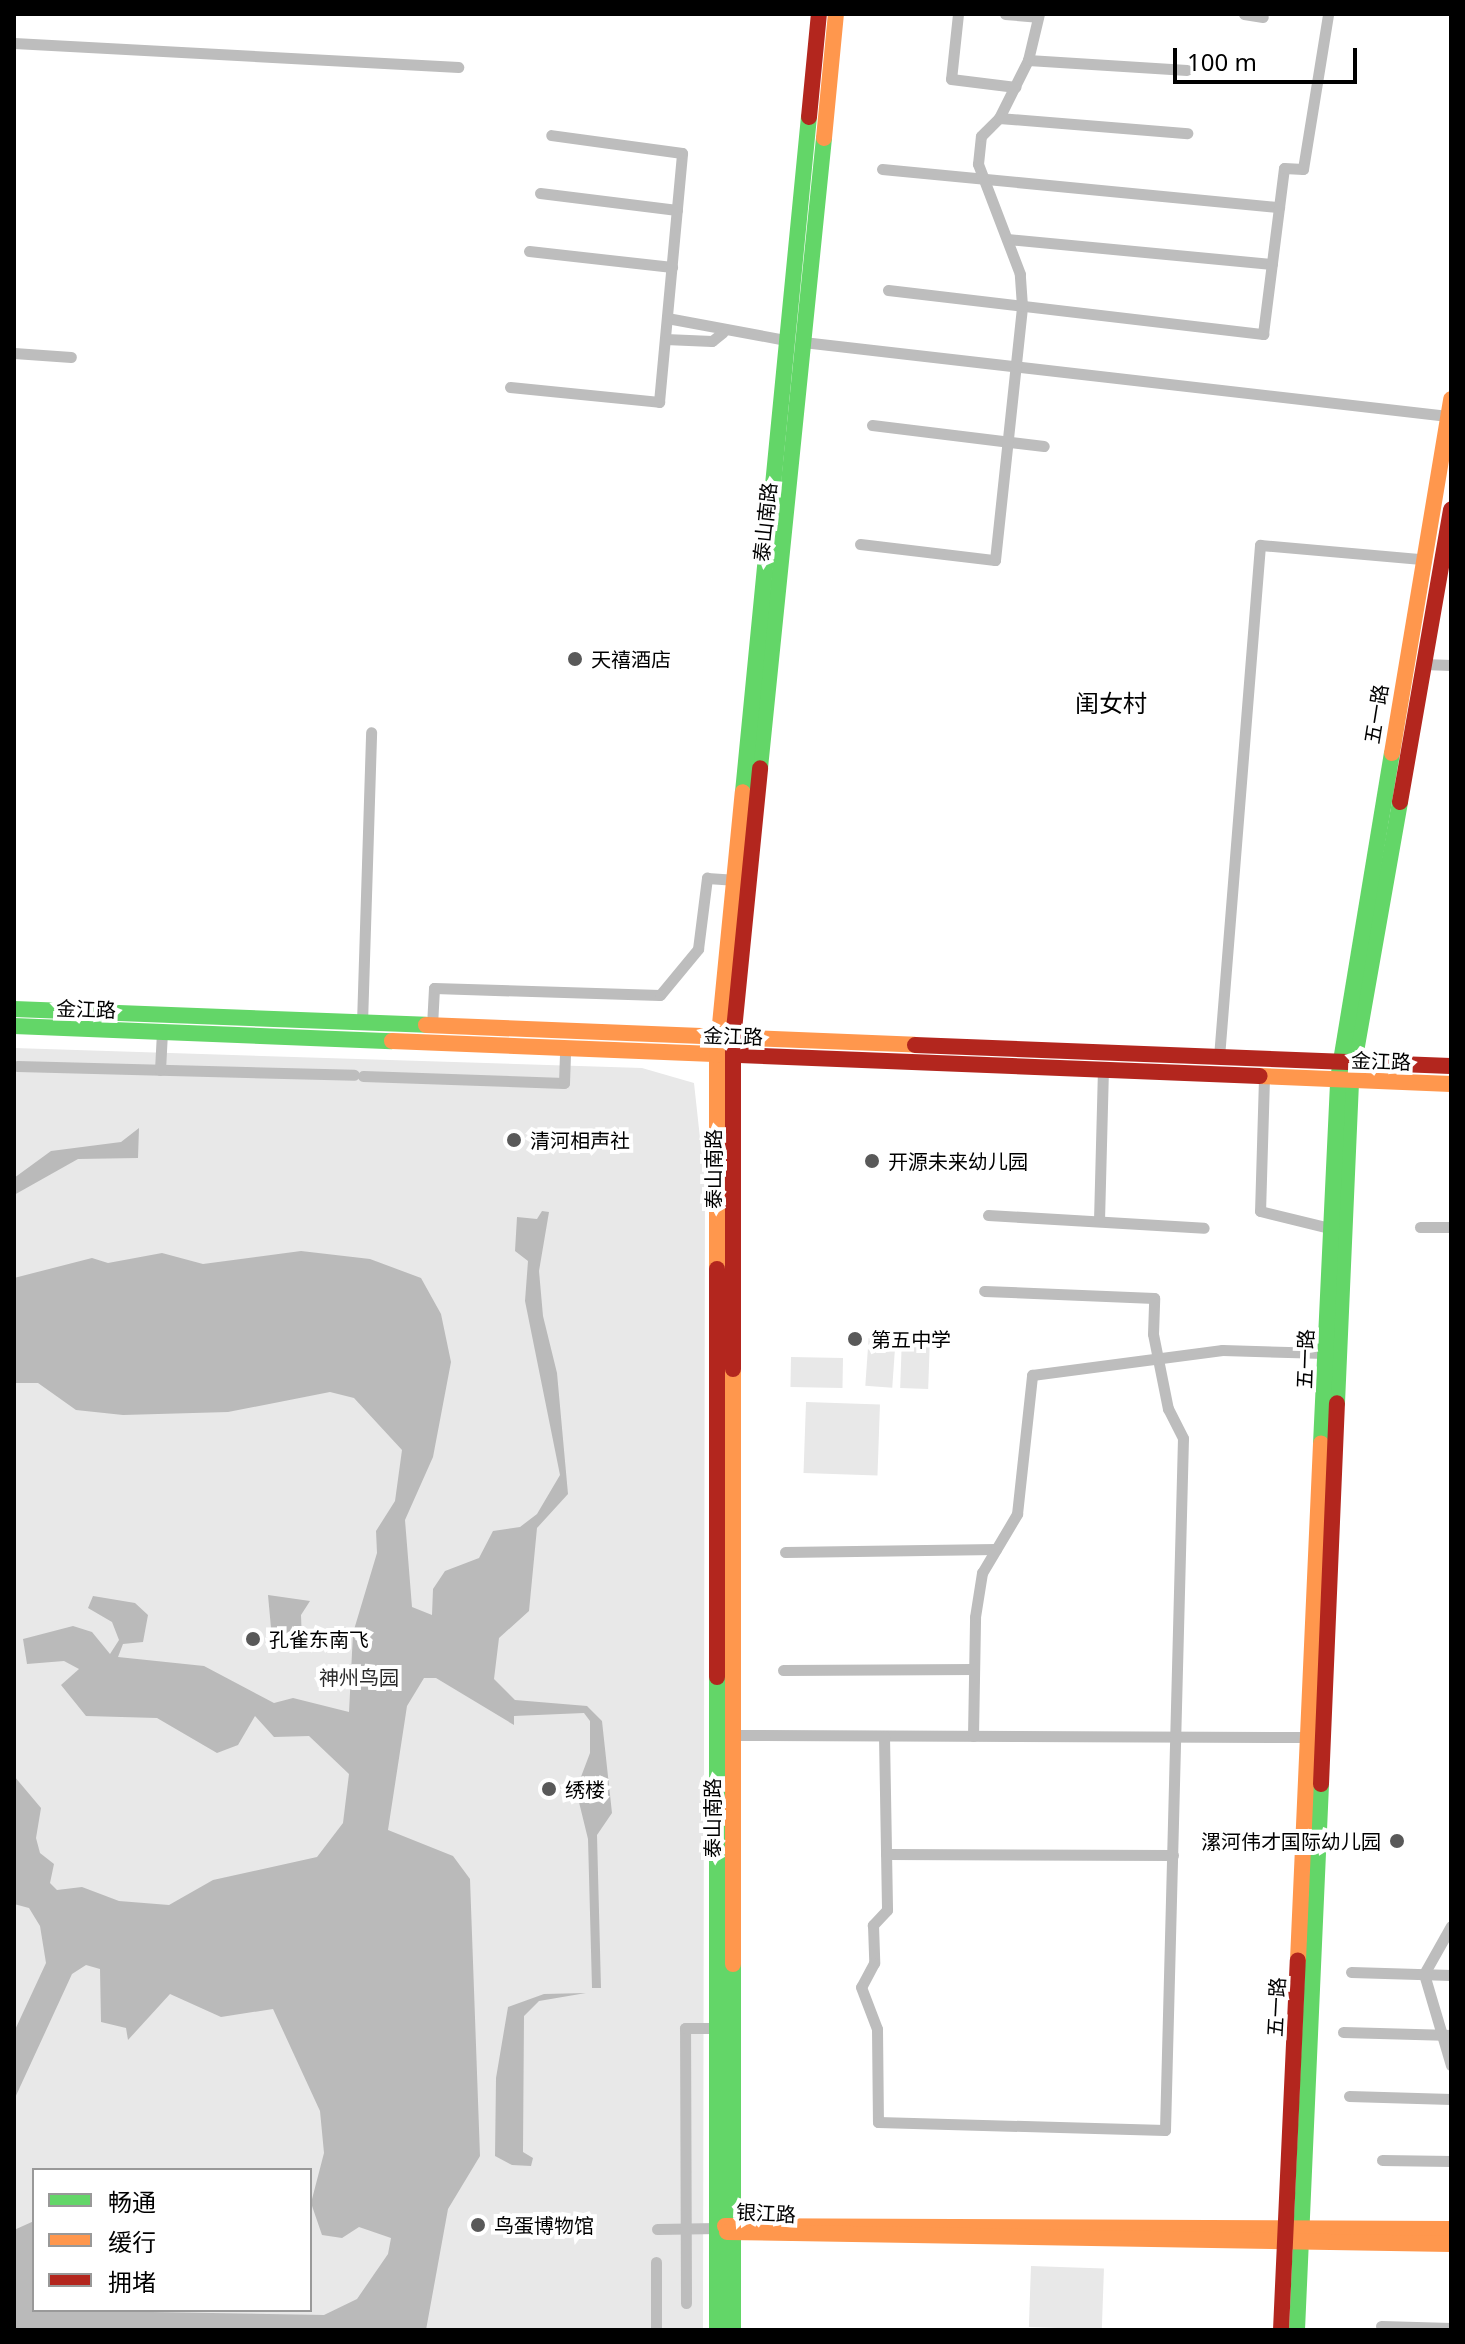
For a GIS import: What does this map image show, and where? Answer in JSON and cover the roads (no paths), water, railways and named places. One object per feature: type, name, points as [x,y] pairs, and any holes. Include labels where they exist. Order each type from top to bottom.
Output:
[{"type":"street","name":"泰山南路","points":[[725,1048],[786,340],[819,14]]},
{"type":"street","name":"泰山南路","points":[[717,2330],[729,2229],[724,1735],[725,1048],[733,880],[747,818],[803,342],[836,14]]},
{"type":"street","points":[[958,14],[951,79],[1016,87]]},
{"type":"street","points":[[860,544],[995,560],[1022,306],[1007,239],[985,180],[981,136],[999,118],[1016,87],[1028,60],[1038,15],[1005,14]]},
{"type":"street","points":[[1244,14],[1263,17]]},
{"type":"street","points":[[888,290],[1263,334],[1284,168],[1303,169],[1328,14]]},
{"type":"street","points":[[14,43],[458,67]]},
{"type":"street","points":[[1028,60],[1187,70]]},
{"type":"street","points":[[999,118],[1187,133]]},
{"type":"street","points":[[510,387],[659,402],[682,153],[551,135]]},
{"type":"street","points":[[882,169],[1279,207]]},
{"type":"street","points":[[540,193],[677,210]]},
{"type":"street","points":[[1007,239],[1272,264]]},
{"type":"street","points":[[529,251],[672,267]]},
{"type":"street","points":[[667,318],[712,323],[723,332],[1448,428]]},
{"type":"street","points":[[665,339],[712,341],[723,332]]},
{"type":"street","points":[[14,353],[71,357]]},
{"type":"street","name":"五一路","points":[[1317,1737],[1330,1228],[1344,1080],[1421,559],[1451,399]]},
{"type":"street","points":[[872,425],[1044,446]]},
{"type":"street","name":"五一路","points":[[1346,1062],[1451,509]]},
{"type":"street","points":[[1219,1057],[1260,545],[1421,559]]},
{"type":"street","points":[[1423,664],[1451,665]]},
{"type":"street","points":[[362,1023],[371,732]]},
{"type":"street","points":[[432,1044],[434,988],[660,995],[698,949],[707,878],[733,880]]},
{"type":"street","name":"金江路","points":[[14,1009],[162,1024],[432,1044],[565,1050],[725,1048]]},
{"type":"street","name":"金江路","points":[[14,1026],[362,1023],[725,1048],[1016,1058],[1219,1057],[1451,1066]]},
{"type":"street","points":[[160,1070],[162,1024]]},
{"type":"street","points":[[17,1066],[564,1083],[565,1050]]},
{"type":"street","name":"金江路","points":[[1016,1058],[1103,1071],[1451,1084]]},
{"type":"street","points":[[1099,1221],[1103,1071]]},
{"type":"street","points":[[1264,1078],[1260,1211],[1330,1228]]},
{"type":"street","name":"五一路","points":[[1297,2330],[1294,2233],[1344,1080]]},
{"type":"street","points":[[988,1215],[1204,1228]]},
{"type":"street","points":[[1420,1227],[1451,1227]]},
{"type":"street","points":[[884,1736],[887,1910],[873,1925],[874,1963],[861,1987],[877,2029],[878,2122],[1165,2130],[1183,1438],[1168,1409],[1154,1298],[984,1291]]},
{"type":"street","points":[[973,1736],[974,1669],[982,1573],[1017,1514],[1032,1375],[1222,1350],[1325,1353]]},
{"type":"street","points":[[785,1552],[996,1549]]},
{"type":"street","points":[[783,1670],[974,1669]]},
{"type":"street","name":"泰山南路","points":[[724,1735],[716,2028],[733,2330]]},
{"type":"street","points":[[724,1735],[1317,1737]]},
{"type":"street","points":[[886,1854],[1173,1855]]},
{"type":"street","points":[[1451,1926],[1424,1974],[1446,2035],[1451,2065]]},
{"type":"street","points":[[1351,1972],[1451,1975]]},
{"type":"street","points":[[686,2303],[685,2028],[716,2028]]},
{"type":"street","points":[[1343,2032],[1446,2035]]},
{"type":"street","points":[[1349,2096],[1451,2099]]},
{"type":"street","points":[[1382,2160],[1451,2161]]},
{"type":"street","points":[[657,2229],[729,2229]]},
{"type":"street","name":"银江路","points":[[729,2229],[1294,2233],[1451,2229]]},
{"type":"street","name":"五一路","points":[[1281,2330],[1294,2233]]},
{"type":"street","name":"银江路","points":[[1294,2233],[1451,2244]]},
{"type":"street","points":[[656,2262],[656,2330]]},
{"type":"street","points":[[1381,2326],[1451,2328]]},
{"type":"place","name":"天禧酒店","points":[[575,659]]},
{"type":"place","name":"清河相声社","points":[[514,1140]]},
{"type":"place","name":"开源未来幼儿园","points":[[872,1161]]},
{"type":"place","name":"第五中学","points":[[855,1339]]},
{"type":"place","name":"孔雀东南飞","points":[[253,1639]]},
{"type":"place","name":"绣楼","points":[[549,1789]]},
{"type":"place","name":"漯河伟才国际幼儿园","points":[[1397,1841]]},
{"type":"place","name":"鸟蛋博物馆","points":[[478,2225]]},
{"type":"district","name":"闺女村","points":[[1111,703]]},
{"type":"park label","name":"神州鸟园","points":[[359,1677]]}]
